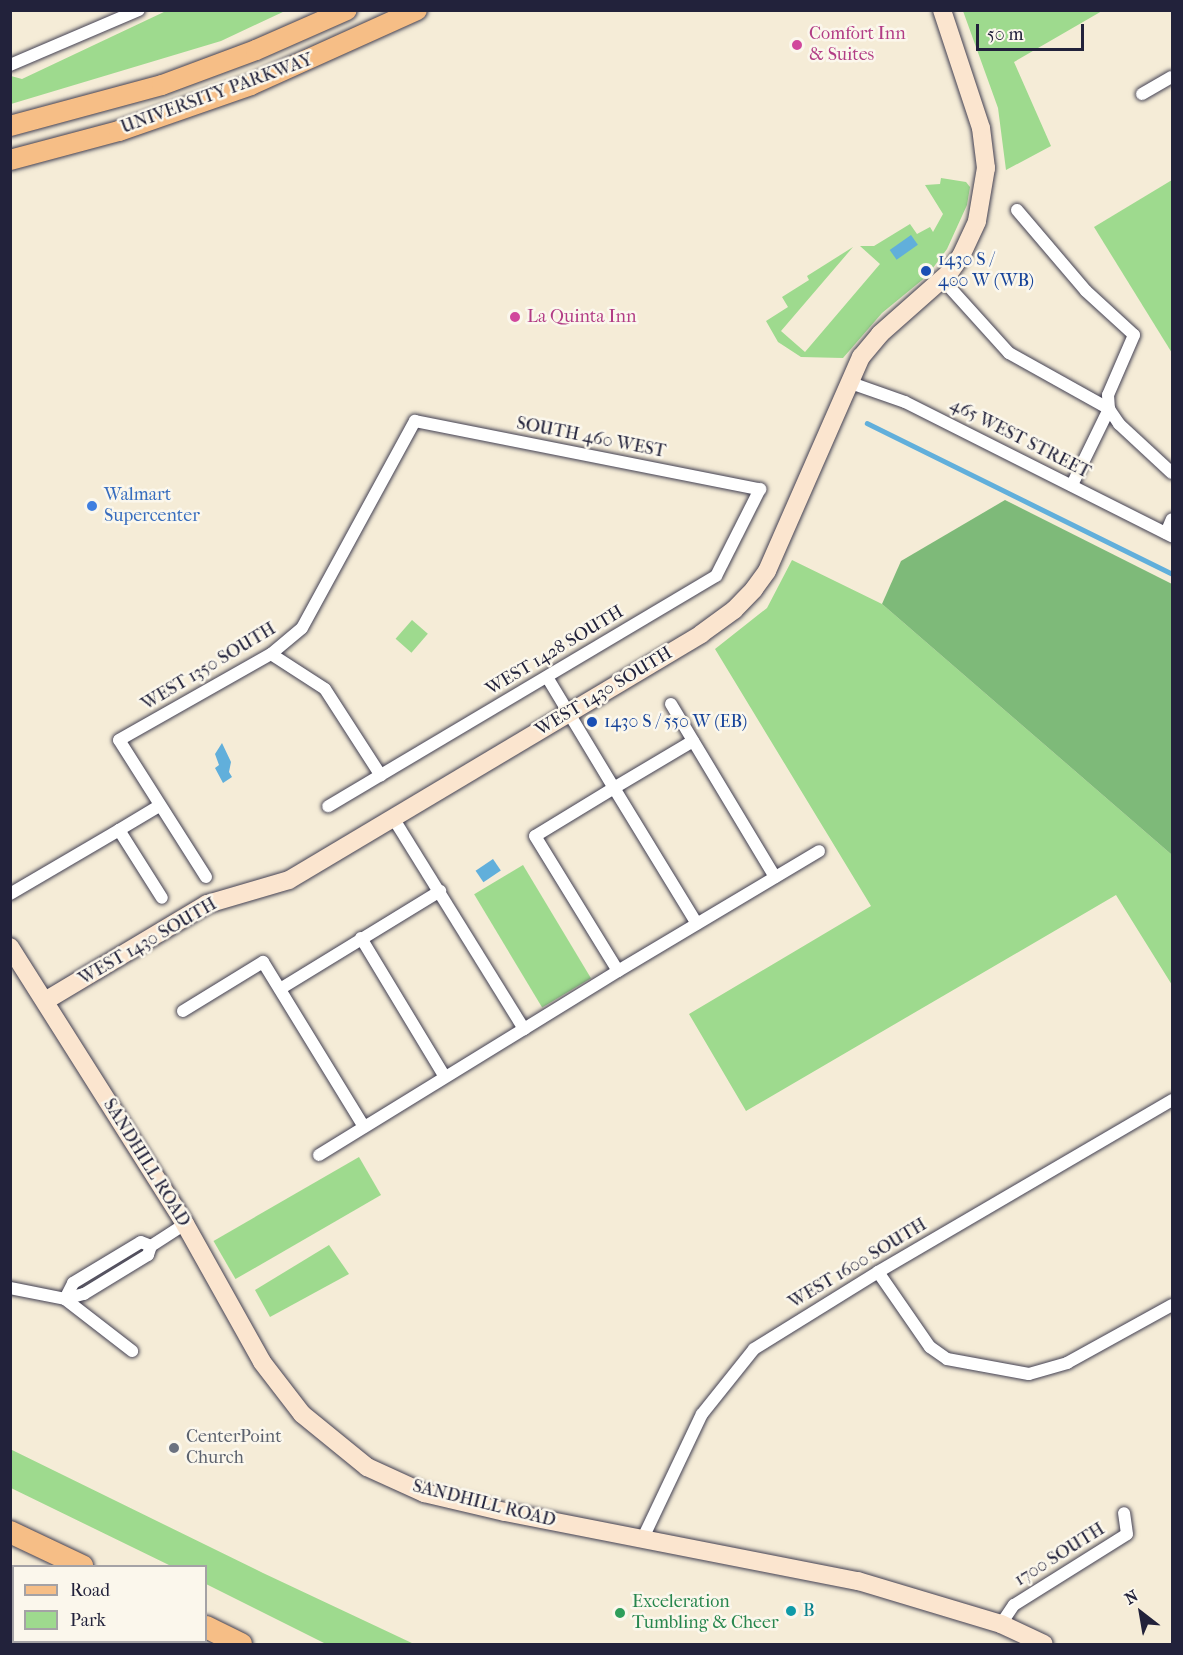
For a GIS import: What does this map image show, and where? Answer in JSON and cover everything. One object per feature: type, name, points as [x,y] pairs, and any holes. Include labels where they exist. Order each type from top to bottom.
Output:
[{"type":"highway","points":[[10,1532],[80,1565]]},
{"type":"highway","points":[[207,1627],[241,1644]]},
{"type":"main road","name":"UNIVERSITY PARKWAY","points":[[10,126],[172,81],[347,10]]},
{"type":"main road","name":"UNIVERSITY PARKWAY","points":[[10,160],[119,131],[250,85],[417,10]]},
{"type":"street","points":[[10,65],[138,10]]},
{"type":"street","name":"WEST 1430 SOUTH","points":[[45,1001],[207,904],[289,880],[701,634],[734,610],[754,589],[767,571],[848,382],[880,334],[943,280],[961,256],[982,202],[986,168],[981,128],[942,10]]},
{"type":"street","points":[[1142,94],[1173,77]]},
{"type":"street","points":[[1017,210],[1086,291],[1134,335],[1108,395],[1109,409],[1072,485]]},
{"type":"street","points":[[943,280],[1009,353],[1109,409],[1119,424],[1173,473]]},
{"type":"street","name":"465 WEST STREET","points":[[848,382],[905,402],[1169,534]]},
{"type":"street","name":"SOUTH 460 WEST","points":[[414,421],[760,489]]},
{"type":"street","name":"WEST 1350 SOUTH","points":[[159,806],[119,740],[271,654],[302,628],[414,421]]},
{"type":"street","name":"WEST 1428 SOUTH","points":[[328,806],[716,576],[760,489]]},
{"type":"street","points":[[1169,534],[1173,519]]},
{"type":"street","points":[[271,654],[325,689],[381,776]]},
{"type":"street","points":[[546,677],[697,924]]},
{"type":"street","points":[[670,704],[775,877]]},
{"type":"street","points":[[618,971],[535,836],[693,741]]},
{"type":"street","points":[[10,894],[159,806],[206,877]]},
{"type":"street","points":[[393,818],[524,1029]]},
{"type":"street","points":[[119,830],[162,898]]},
{"type":"street","points":[[319,1155],[618,971],[819,851]]},
{"type":"street","points":[[280,989],[440,891]]},
{"type":"street","points":[[362,938],[445,1077]]},
{"type":"street","name":"SANDHILL ROAD","points":[[10,947],[185,1224],[262,1362],[302,1414],[367,1467],[424,1492],[858,1581],[1001,1624],[1044,1644]]},
{"type":"street","points":[[183,1011],[263,962],[364,1127]]},
{"type":"street","name":"WEST 1600 SOUTH","points":[[643,1538],[702,1414],[754,1349],[878,1272],[1173,1100]]},
{"type":"street","points":[[10,1288],[65,1299],[84,1294],[148,1255],[151,1246],[185,1224]]},
{"type":"street","points":[[878,1272],[930,1347],[948,1359],[1029,1374],[1067,1363],[1172,1308]]},
{"type":"street","points":[[65,1299],[132,1351]]},
{"type":"street","name":"1700 SOUTH","points":[[1001,1624],[1014,1605],[1127,1534],[1124,1513]]},
{"type":"green space","points":[[166,11],[285,11],[221,41],[11,104],[11,76],[22,79]]},
{"type":"green space","points":[[963,11],[1102,11],[1014,62],[1051,146],[1006,170],[998,108]]},
{"type":"green space","points":[[941,178],[966,182],[970,187],[967,205],[947,249],[927,276],[882,313],[843,358],[801,357],[778,342],[766,321],[788,307],[782,297],[809,280],[807,276],[853,247],[781,331],[805,352],[880,264],[860,246],[874,246],[910,224],[917,234],[930,227],[933,232],[943,214],[925,185],[940,184]]},
{"type":"green space","points":[[1172,180],[1172,353],[1094,227]]},
{"type":"green space","points":[[1005,500],[1172,584],[1172,855],[882,604],[901,561]]},
{"type":"green space","points":[[792,560],[882,604],[1172,855],[1172,985],[1116,895],[746,1111],[689,1014],[871,906],[715,649],[767,608]]},
{"type":"green space","points":[[412,620],[428,634],[411,653],[396,639]]},
{"type":"green space","points":[[523,865],[591,978],[542,1008],[474,894]]},
{"type":"green space","points":[[359,1157],[381,1195],[236,1279],[214,1241]]},
{"type":"green space","points":[[329,1245],[349,1274],[270,1317],[255,1290]]},
{"type":"green space","points":[[10,1449],[414,1644],[326,1644],[207,1584],[207,1565],[169,1565],[11,1488]]},
{"type":"water","points":[[911,235],[918,245],[897,260],[890,250]]},
{"type":"water","points":[[222,743],[231,762],[229,772],[232,777],[223,783],[215,768],[219,765],[215,754]]},
{"type":"water","points":[[493,859],[501,871],[483,882],[476,871]]},
{"type":"waterway","points":[[867,423],[1172,574]]},
{"type":"place","name":"Comfort Inn & Suites","points":[[797,45]]},
{"type":"place","name":"1430 S / 400 W (WB)","points":[[926,271]]},
{"type":"place","name":"La Quinta Inn","points":[[515,317]]},
{"type":"place","name":"Walmart Supercenter","points":[[92,506]]},
{"type":"place","name":"1430 S / 550 W (EB)","points":[[592,722]]},
{"type":"place","name":"CenterPoint Church","points":[[174,1448]]},
{"type":"place","name":"B","points":[[791,1611]]},
{"type":"place","name":"Exceleration Tumbling & Cheer","points":[[620,1613]]}]
